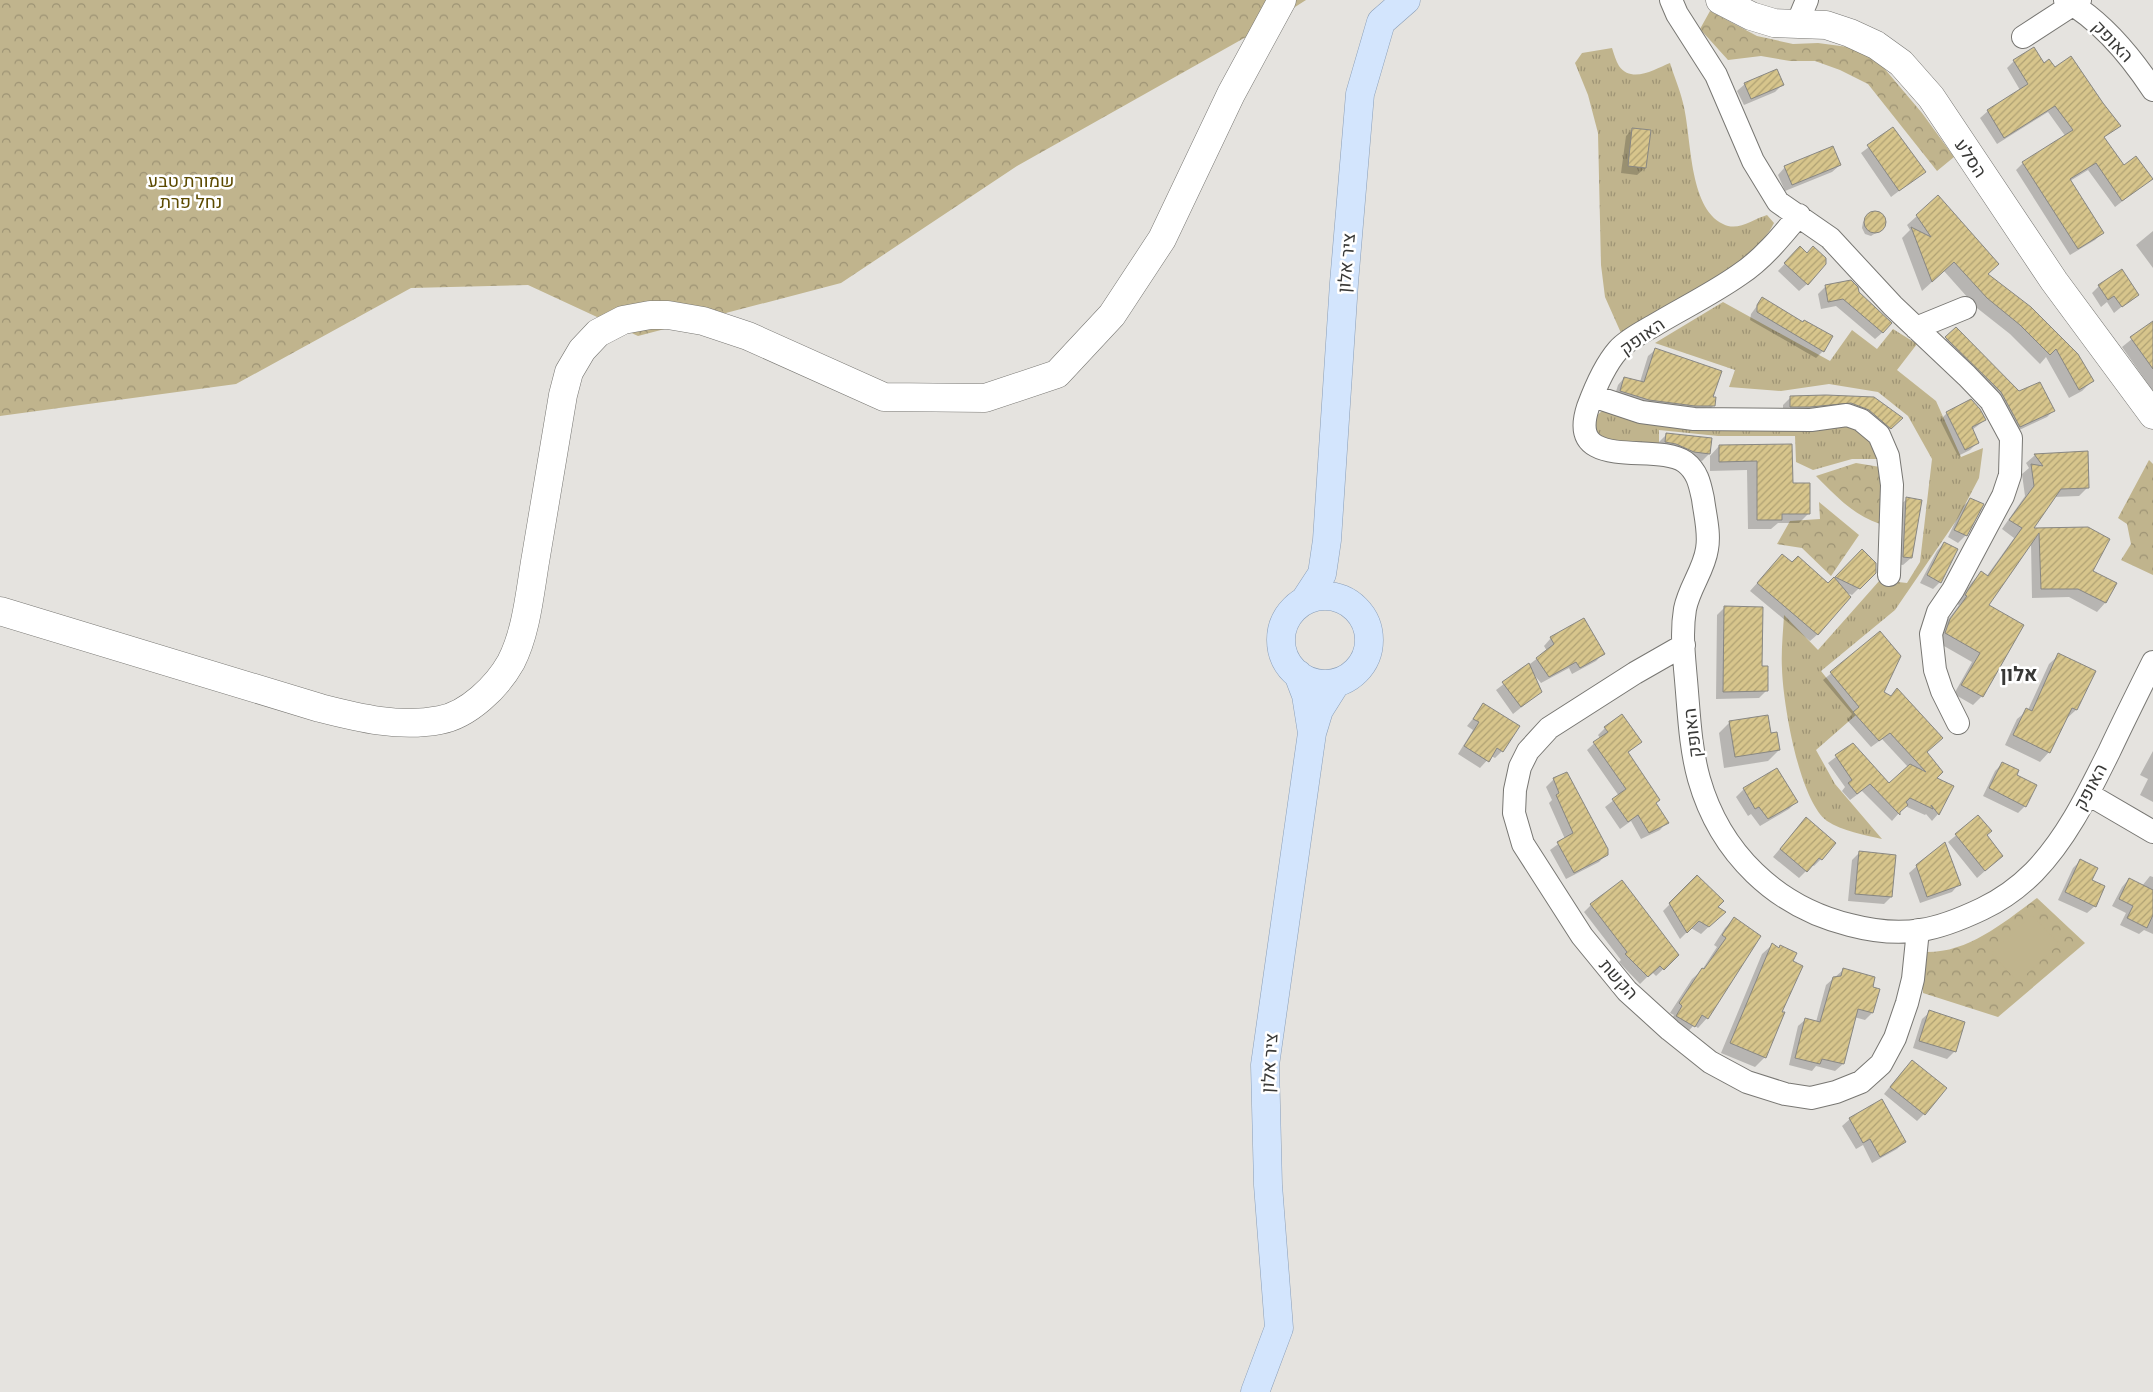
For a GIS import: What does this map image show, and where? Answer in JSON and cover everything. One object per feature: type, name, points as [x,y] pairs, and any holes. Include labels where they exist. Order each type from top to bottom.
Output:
[{"type":"main road","name":"ציר אלון","points":[[1305,600],[1317,585],[1322,574],[1328,540],[1344,283],[1360,94],[1380,22],[1406,0]]},
{"type":"main road","name":"ציר אלון","points":[[1328,540],[1341,587],[1352,605]]},
{"type":"main road","points":[[1324,595],[1334,596],[1352,605],[1365,620],[1368,629],[1369,649],[1360,667],[1353,674],[1336,683],[1316,683],[1298,674],[1285,659],[1282,650],[1282,630],[1290,613],[1305,600],[1324,595]]},
{"type":"main road","name":"ציר אלון","points":[[1298,674],[1306,695],[1312,732]]},
{"type":"main road","name":"ציר אלון","points":[[1255,1392],[1279,1328],[1268,1185],[1265,1065],[1312,732],[1319,710],[1336,683]]},
{"type":"street","points":[[0,611],[320,708],[364,719],[408,723],[441,720],[474,705],[496,684],[511,662],[521,634],[530,592],[563,395],[569,372],[582,350],[598,333],[623,320],[650,314],[703,321],[748,336],[884,397],[985,398],[1057,374],[1112,315],[1162,240],[1231,94],[1282,0]]},
{"type":"street","points":[[1671,0],[1676,14],[1716,75],[1753,161],[1778,202],[1800,215],[1830,238],[1916,328],[1967,376],[1991,402],[2011,438],[2010,475],[2003,496],[1953,590],[1938,612],[1931,634],[1935,670],[1942,692],[1958,723]]},
{"type":"street","name":"הסלע","points":[[1720,0],[1751,16],[1774,23],[1802,12],[1826,25],[1876,45],[1901,63],[1917,79],[2054,281],[2153,415]]},
{"type":"street","points":[[2023,37],[2073,1]]},
{"type":"street","name":"האופק","points":[[2073,1],[2125,50],[2153,90]]},
{"type":"street","name":"האופק","points":[[1800,215],[1774,244],[1741,274],[1637,335],[1619,348],[1605,369],[1587,410],[1585,432],[1594,446],[1612,453],[1651,453],[1671,456],[1686,463],[1699,479],[1708,534],[1707,551],[1686,608],[1684,645],[1693,757],[1700,784],[1715,819],[1738,857],[1767,885],[1788,900],[1826,918],[1863,928],[1887,931],[1918,930],[1967,916],[2013,890],[2048,857],[2066,832],[2088,794],[2153,662]]},
{"type":"street","points":[[1916,328],[1965,308]]},
{"type":"street","points":[[1593,396],[1641,412],[1694,419],[1811,420],[1848,415],[1861,420],[1879,435],[1888,456],[1892,485],[1889,575]]},
{"type":"street","name":"הקשת","points":[[1684,645],[1635,673],[1549,728],[1528,751],[1520,767],[1515,790],[1514,813],[1523,844],[1582,936],[1627,991],[1670,1030],[1710,1062],[1747,1082],[1785,1094],[1812,1098],[1836,1092],[1861,1082],[1881,1064],[1895,1038],[1908,1003],[1913,979],[1918,930]]},
{"type":"street","points":[[2088,794],[2153,832]]},
{"type":"green space","name":"שמורת טבע נחל פרת","points":[[0,0],[1306,0],[1262,28],[1017,166],[841,283],[638,336],[528,285],[411,288],[236,384],[0,416]]},
{"type":"green space","points":[[1710,11],[1757,36],[1793,44],[1818,43],[1848,47],[1878,61],[1922,113],[1954,157],[1937,171],[1868,84],[1840,70],[1815,61],[1790,61],[1761,56],[1728,60],[1700,29]]},
{"type":"green space","points":[[1612,48],[1619,66],[1630,74],[1644,74],[1670,63],[1683,103],[1697,187],[1703,203],[1712,215],[1723,224],[1734,227],[1767,215],[1774,223],[1764,239],[1728,270],[1682,299],[1621,333],[1605,297],[1601,265],[1598,133],[1588,95],[1575,63],[1582,53]]},
{"type":"green space","points":[[1723,302],[1830,361],[1852,330],[1877,349],[1893,329],[1917,344],[1897,370],[1936,401],[1961,457],[1983,448],[1979,478],[1958,518],[1895,610],[1821,671],[1856,715],[1816,750],[1835,784],[1882,839],[1847,830],[1827,821],[1817,810],[1808,793],[1794,750],[1783,684],[1782,649],[1784,615],[1818,650],[1880,580],[1907,583],[1920,562],[1932,459],[1908,416],[1878,392],[1829,384],[1781,391],[1729,387],[1735,370],[1655,343]]},
{"type":"green space","points":[[1603,410],[1846,422],[1873,444],[1877,459],[1852,459],[1813,470],[1796,462],[1795,436],[1718,436],[1659,430],[1659,447],[1603,439],[1594,429],[1593,419]]},
{"type":"green space","points":[[2149,460],[2153,464],[2153,575],[2121,560],[2131,544],[2127,524],[2118,518]]},
{"type":"green space","points":[[1856,463],[1880,467],[1880,524],[1861,516],[1853,510],[1816,476]]},
{"type":"green space","points":[[1819,502],[1859,535],[1831,576],[1802,548],[1777,544],[1790,521],[1820,519]]},
{"type":"green space","points":[[2037,898],[2085,943],[1998,1017],[1923,993],[1923,952],[1955,948],[1984,935]]},
{"type":"green space","points":[[2032,915],[2059,944],[2018,982],[1991,953]]},
{"type":"building","points":[[2034,47],[2044,63],[2049,59],[2055,67],[2071,56],[2121,126],[2104,137],[2124,165],[2136,156],[2153,179],[2122,201],[2096,163],[2070,179],[2104,233],[2078,249],[2022,162],[2073,130],[2055,106],[2004,138],[1987,110],[2028,84],[2013,60]]},
{"type":"building","points":[[1777,69],[1784,85],[1751,99],[1744,83]]},
{"type":"building","points":[[1893,127],[1926,172],[1899,191],[1867,145]]},
{"type":"building","points":[[1632,128],[1651,130],[1646,168],[1628,166]]},
{"type":"building","points":[[1833,146],[1841,165],[1792,185],[1784,166]]},
{"type":"building","points":[[1938,195],[1999,264],[1988,274],[2031,307],[2078,354],[2094,381],[2079,390],[2056,349],[2050,355],[2020,325],[1987,298],[1954,262],[1932,282],[1911,227],[1931,237],[1916,215]]},
{"type":"building","points":[[1875,211],[1883,214],[1886,222],[1883,230],[1875,233],[1867,230],[1864,222],[1867,214]]},
{"type":"building","points":[[1800,246],[1807,253],[1813,246],[1826,258],[1826,264],[1808,285],[1784,263]]},
{"type":"building","points":[[2122,269],[2139,295],[2122,307],[2114,296],[2108,300],[2098,285]]},
{"type":"building","points":[[1851,280],[1858,287],[1859,292],[1892,323],[1883,333],[1843,299],[1828,302],[1825,285]]},
{"type":"building","points":[[1762,297],[1803,322],[1804,320],[1833,336],[1824,352],[1757,312],[1757,305]]},
{"type":"building","points":[[2153,321],[2153,369],[2130,337]]},
{"type":"building","points":[[1956,327],[2019,391],[2040,382],[2055,411],[2020,427],[2001,392],[1945,337]]},
{"type":"building","points":[[1655,348],[1722,371],[1713,397],[1716,397],[1715,406],[1695,406],[1649,400],[1620,391],[1624,377],[1644,382]]},
{"type":"building","points":[[1790,396],[1874,397],[1903,418],[1891,429],[1869,410],[1851,403],[1790,407]]},
{"type":"building","points":[[1971,399],[1980,409],[1986,420],[1972,427],[1979,443],[1965,450],[1946,412]]},
{"type":"building","points":[[1666,433],[1712,438],[1710,454],[1694,452],[1676,444],[1665,442]]},
{"type":"building","points":[[1792,444],[1793,483],[1810,483],[1810,514],[1782,514],[1782,520],[1757,520],[1757,461],[1719,462],[1719,445]]},
{"type":"building","points":[[2088,451],[2089,488],[2061,489],[2034,528],[2088,527],[2110,539],[2093,571],[2117,583],[2106,603],[2078,589],[2041,589],[2039,533],[1989,605],[2024,625],[1983,697],[1961,685],[1980,653],[1945,633],[1950,619],[1967,596],[1965,595],[1981,571],[1988,576],[2022,528],[2009,520],[2034,486],[2031,464],[2043,466],[2034,454]]},
{"type":"building","points":[[1906,497],[1922,500],[1912,558],[1903,557]]},
{"type":"building","points":[[1970,498],[1984,504],[1967,536],[1954,530]]},
{"type":"building","points":[[1944,542],[1958,549],[1941,583],[1927,575]]},
{"type":"building","points":[[1862,549],[1876,563],[1876,573],[1860,589],[1835,577]]},
{"type":"building","points":[[1782,554],[1792,562],[1798,556],[1828,583],[1834,577],[1851,597],[1818,635],[1757,583]]},
{"type":"building","points":[[1724,606],[1763,607],[1762,666],[1768,666],[1768,691],[1723,692]]},
{"type":"building","points":[[1584,618],[1605,654],[1580,668],[1576,662],[1549,677],[1536,658],[1554,644],[1550,637]]},
{"type":"building","points":[[1880,631],[1901,656],[1884,692],[1891,696],[1897,688],[1943,738],[1927,752],[1943,772],[1937,778],[1954,786],[1939,815],[1931,805],[1933,809],[1910,798],[1906,802],[1908,805],[1900,812],[1900,815],[1870,784],[1857,794],[1848,783],[1852,780],[1835,755],[1853,743],[1889,783],[1910,764],[1926,772],[1890,733],[1879,741],[1853,712],[1859,707],[1830,672]]},
{"type":"building","points":[[2058,653],[2096,671],[2077,710],[2072,708],[2050,753],[2013,735],[2026,708],[2032,711]]},
{"type":"building","points":[[1529,663],[1542,692],[1521,707],[1502,682]]},
{"type":"building","points":[[1483,703],[1520,726],[1503,752],[1497,748],[1489,762],[1464,746],[1479,722],[1473,719]]},
{"type":"building","points":[[1622,714],[1642,742],[1628,752],[1660,800],[1656,803],[1669,823],[1649,833],[1638,815],[1628,822],[1612,799],[1626,789],[1593,742],[1608,732],[1604,727]]},
{"type":"building","points":[[1768,715],[1771,733],[1777,732],[1780,750],[1735,757],[1729,721]]},
{"type":"building","points":[[2002,762],[2019,770],[2017,775],[2037,785],[2026,807],[1989,788]]},
{"type":"building","points":[[1777,768],[1798,802],[1768,819],[1759,807],[1755,809],[1743,788]]},
{"type":"building","points":[[1567,772],[1608,849],[1608,855],[1574,873],[1557,842],[1573,833],[1556,795],[1559,793],[1553,778]]},
{"type":"building","points":[[1978,815],[1992,831],[1987,835],[2003,856],[1985,871],[1955,834]]},
{"type":"building","points":[[1806,817],[1836,843],[1822,860],[1819,858],[1807,872],[1780,849]]},
{"type":"building","points":[[1945,842],[1961,885],[1927,897],[1916,865]]},
{"type":"building","points":[[1859,851],[1896,855],[1892,897],[1855,894]]},
{"type":"building","points":[[2080,859],[2098,868],[2092,880],[2105,886],[2096,907],[2065,892]]},
{"type":"building","points":[[1697,875],[1724,901],[1718,907],[1726,912],[1709,927],[1699,921],[1687,933],[1669,903]]},
{"type":"building","points":[[2129,878],[2153,890],[2153,915],[2147,928],[2127,918],[2133,906],[2119,899]]},
{"type":"building","points":[[1622,880],[1679,955],[1664,970],[1660,966],[1648,977],[1625,954],[1627,952],[1590,904]]},
{"type":"building","points":[[1734,917],[1761,936],[1708,1019],[1702,1015],[1695,1027],[1676,1016],[1682,1006],[1679,1003],[1702,968],[1704,969],[1726,938],[1722,935]]},
{"type":"building","points":[[1772,943],[1779,948],[1780,945],[1797,953],[1793,961],[1803,966],[1782,1012],[1785,1012],[1766,1058],[1730,1043]]},
{"type":"building","points":[[1843,968],[1875,977],[1873,987],[1880,989],[1873,1013],[1858,1009],[1844,1064],[1822,1059],[1820,1064],[1795,1058],[1805,1018],[1820,1022],[1833,977],[1841,976]]},
{"type":"building","points":[[1929,1010],[1965,1022],[1956,1052],[1919,1041]]},
{"type":"building","points":[[1912,1060],[1947,1088],[1925,1115],[1890,1087]]},
{"type":"building","points":[[1882,1099],[1906,1142],[1880,1157],[1870,1139],[1863,1143],[1849,1118]]},
{"type":"district","name":"אלון","points":[[2019,674]]}]
